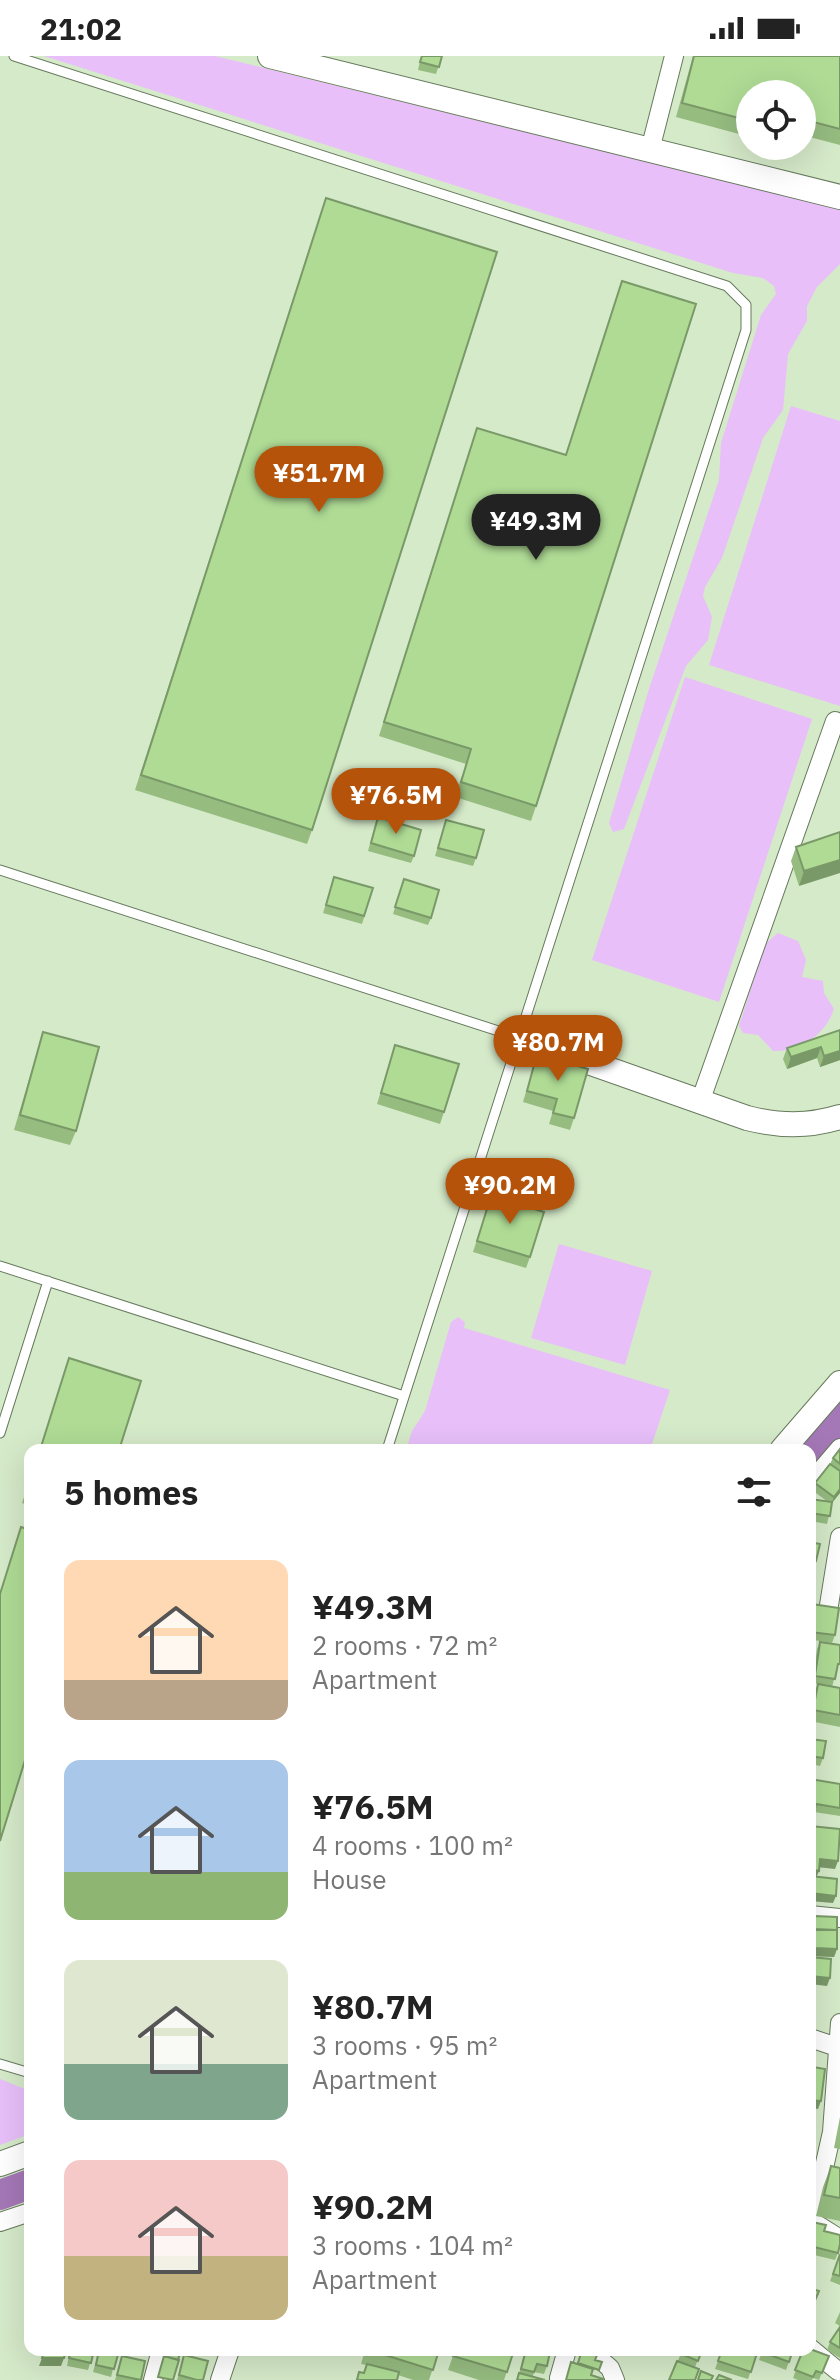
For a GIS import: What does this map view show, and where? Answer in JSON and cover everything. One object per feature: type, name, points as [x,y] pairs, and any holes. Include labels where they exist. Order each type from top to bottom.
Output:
[{"type":"street","points":[[273,56],[840,197]]},
{"type":"street","points":[[650,150],[674,56]]},
{"type":"street","points":[[700,1102],[835,721]]},
{"type":"street","points":[[520,1038],[700,1102],[778,1125],[823,1122],[840,1117]]},
{"type":"street","points":[[787,1444],[840,1383]]},
{"type":"street","points":[[816,1476],[840,1448]]},
{"type":"street","points":[[834,1607],[840,1537]]},
{"type":"street","points":[[816,1916],[840,1918]]},
{"type":"street","points":[[816,2199],[832,2132],[840,2023]]},
{"type":"street","points":[[816,2040],[839,2048]]},
{"type":"street","points":[[0,2164],[24,2155]]},
{"type":"street","points":[[0,2222],[24,2214]]},
{"type":"street","points":[[816,2223],[840,2239]]},
{"type":"street","points":[[816,2354],[837,2374]]},
{"type":"street","points":[[153,2380],[159,2356]]},
{"type":"street","points":[[220,2380],[228,2356]]},
{"type":"street","points":[[559,2378],[565,2356]]},
{"type":"street","points":[[596,2356],[610,2368],[615,2380]]},
{"type":"lane","points":[[14,56],[727,286],[746,305],[746,330],[389,1444]]},
{"type":"lane","points":[[0,870],[520,1038]]},
{"type":"lane","points":[[0,1266],[404,1396]]},
{"type":"lane","points":[[0,1433],[48,1281]]},
{"type":"lane","points":[[0,2064],[24,2071]]},
{"type":"shaded area","points":[[44,56],[215,56],[840,209],[840,264],[817,287],[807,306],[807,321],[788,354],[783,410],[763,438],[722,558],[705,587],[703,596],[712,617],[708,640],[686,666],[624,829],[613,832],[609,823],[649,689],[719,480],[721,443],[761,315],[776,294],[774,286],[763,278],[733,273]]},
{"type":"shaded area","points":[[791,406],[840,421],[840,706],[709,665]]},
{"type":"shaded area","points":[[685,677],[812,719],[719,1002],[592,960]]},
{"type":"shaded area","points":[[778,933],[798,941],[806,960],[802,977],[823,981],[824,993],[834,1009],[825,1026],[811,1040],[783,1051],[773,1051],[758,1035],[743,1033],[739,1026],[765,944]]},
{"type":"shaded area","points":[[559,1244],[652,1271],[625,1365],[531,1338]]},
{"type":"shaded area","points":[[458,1317],[465,1322],[464,1328],[670,1390],[652,1444],[408,1444],[425,1411],[451,1322]]},
{"type":"shaded area","points":[[0,2079],[24,2089],[24,2136],[0,2145]]},
{"type":"building","points":[[422,56],[442,56],[439,67],[420,62]]},
{"type":"building","points":[[694,56],[840,56],[840,129],[816,123],[816,80],[736,80],[736,117],[682,103]]},
{"type":"building","points":[[326,198],[497,252],[312,830],[141,775]]},
{"type":"building","points":[[622,281],[696,304],[536,806],[461,782],[471,749],[384,722],[477,428],[566,455]]},
{"type":"building","points":[[378,817],[421,830],[414,856],[371,843]]},
{"type":"building","points":[[446,820],[484,830],[476,858],[438,848]]},
{"type":"building","points":[[840,832],[840,860],[804,871],[796,847]]},
{"type":"building","points":[[334,877],[373,888],[364,916],[326,905]]},
{"type":"building","points":[[404,879],[439,890],[431,918],[395,907]]},
{"type":"building","points":[[840,1030],[840,1051],[824,1056],[821,1047],[791,1057],[787,1048]]},
{"type":"building","points":[[43,1032],[99,1047],[76,1131],[20,1115]]},
{"type":"building","points":[[395,1045],[459,1064],[444,1112],[381,1093]]},
{"type":"building","points":[[537,1054],[588,1069],[574,1118],[553,1113],[557,1099],[527,1091]]},
{"type":"building","points":[[491,1196],[544,1212],[530,1257],[477,1241]]},
{"type":"building","points":[[69,1358],[141,1381],[121,1444],[42,1444]]},
{"type":"building","points":[[840,1449],[840,1464],[833,1458]]},
{"type":"building","points":[[830,1464],[840,1471],[840,1489],[834,1497],[816,1482]]},
{"type":"building","points":[[816,1500],[832,1502],[830,1516],[816,1514]]},
{"type":"building","points":[[21,1527],[24,1528],[24,1763],[0,1841],[0,1594]]},
{"type":"building","points":[[816,1605],[839,1608],[835,1635],[816,1633]]},
{"type":"building","points":[[820,1642],[840,1645],[840,1664],[835,1679],[816,1676]]},
{"type":"building","points":[[818,1684],[840,1688],[840,1715],[816,1711]]},
{"type":"building","points":[[816,1740],[826,1741],[823,1758],[816,1757]]},
{"type":"building","points":[[816,1780],[840,1784],[840,1808],[816,1804]]},
{"type":"building","points":[[816,1827],[840,1829],[838,1861],[820,1859],[819,1871],[816,1870]]},
{"type":"building","points":[[816,1877],[837,1879],[836,1896],[816,1894]]},
{"type":"building","points":[[816,1916],[837,1917],[837,1930],[816,1929]]},
{"type":"building","points":[[816,1930],[837,1930],[837,1949],[816,1948]]},
{"type":"building","points":[[816,1958],[831,1959],[830,1978],[816,1977]]},
{"type":"building","points":[[816,2068],[825,2069],[821,2101],[816,2101]]},
{"type":"building","points":[[831,2166],[840,2168],[840,2198],[824,2195]]},
{"type":"building","points":[[816,2223],[826,2225],[824,2231],[840,2235],[838,2253],[816,2248]]},
{"type":"building","points":[[840,2254],[840,2276],[833,2274]]},
{"type":"building","points":[[840,2327],[840,2348],[830,2342]]},
{"type":"building","points":[[816,2351],[829,2356],[822,2373],[816,2371],[813,2377],[795,2370],[801,2356],[816,2356]]},
{"type":"building","points":[[42,2356],[64,2356],[64,2358]]},
{"type":"building","points":[[70,2356],[93,2356],[91,2363]]},
{"type":"building","points":[[98,2356],[118,2356],[114,2369],[96,2365]]},
{"type":"building","points":[[122,2356],[145,2361],[141,2380],[117,2375]]},
{"type":"building","points":[[164,2356],[179,2360],[173,2380],[158,2377]]},
{"type":"building","points":[[184,2356],[208,2361],[203,2380],[179,2375]]},
{"type":"building","points":[[388,2356],[437,2356],[433,2370]]},
{"type":"building","points":[[453,2356],[512,2356],[507,2372]]},
{"type":"building","points":[[524,2356],[549,2356],[547,2366],[537,2364],[534,2372],[521,2369]]},
{"type":"building","points":[[580,2356],[597,2356],[595,2360],[602,2362],[599,2370],[578,2363]]},
{"type":"building","points":[[720,2356],[756,2356],[751,2372],[718,2361]]},
{"type":"building","points":[[773,2356],[791,2356],[789,2362]]},
{"type":"building","points":[[677,2361],[699,2369],[695,2380],[669,2380]]},
{"type":"building","points":[[571,2362],[593,2369],[591,2375],[603,2379],[566,2380]]},
{"type":"building","points":[[367,2364],[399,2372],[397,2380],[357,2380],[359,2372],[364,2373]]},
{"type":"building","points":[[701,2371],[713,2376],[711,2380],[698,2380]]},
{"type":"building","points":[[519,2373],[545,2380],[517,2380]]},
{"type":"waterway","points":[[816,1444],[840,1416]]},
{"type":"waterway","points":[[0,2195],[24,2186]]}]
